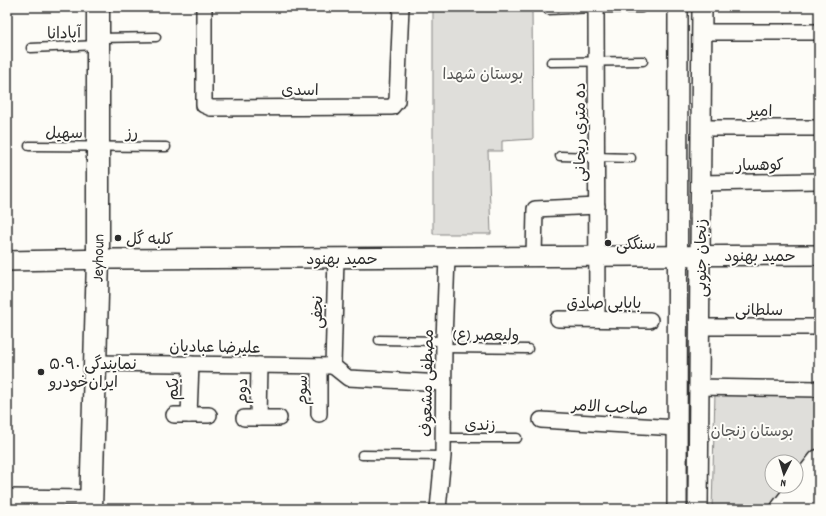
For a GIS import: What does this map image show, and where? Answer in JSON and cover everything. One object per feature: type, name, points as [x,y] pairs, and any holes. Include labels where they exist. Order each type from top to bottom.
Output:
[{"type":"main road","name":"Jeyhoun","points":[[91,504],[98,260],[98,7]]},
{"type":"main road","points":[[782,509],[819,462]]},
{"type":"main road","points":[[803,509],[819,491]]},
{"type":"street","name":"اسدی","points":[[204,7],[204,105],[211,108],[234,108],[392,107],[397,102],[401,7]]},
{"type":"street","name":"زنجان جنوبی","points":[[677,509],[678,7]]},
{"type":"street","name":"زنجان جنوبی","points":[[698,509],[702,7]]},
{"type":"street","name":"ده متری ریحانی","points":[[596,8],[597,319]]},
{"type":"street","points":[[702,32],[819,32]]},
{"type":"street","name":"امیر","points":[[702,128],[819,128]]},
{"type":"street","name":"کوهسار","points":[[701,183],[819,182]]},
{"type":"street","points":[[534,257],[535,208],[597,206]]},
{"type":"street","name":"حمید بهنود","points":[[7,261],[819,255]]},
{"type":"street","name":"مصطفی مشعوف","points":[[438,509],[443,456],[444,345],[447,257]]},
{"type":"street","name":"نجفی","points":[[326,366],[336,258]]},
{"type":"street","name":"بابایی صادق","points":[[558,319],[650,320]]},
{"type":"street","name":"سلطانی","points":[[700,327],[819,327]]},
{"type":"street","name":"علیرضا عبادیان","points":[[95,363],[326,366]]},
{"type":"street","name":"یکم","points":[[191,364],[182,415],[209,416]]},
{"type":"street","name":"دوم","points":[[259,365],[251,418],[279,418]]},
{"type":"street","points":[[326,366],[348,378],[444,383]]},
{"type":"street","name":"سوم","points":[[319,414],[326,366]]},
{"type":"street","points":[[699,387],[819,389]]},
{"type":"street","name":"صاحب الامر","points":[[541,420],[677,428]]},
{"type":"street","points":[[7,497],[91,504]]},
{"type":"lane","points":[[548,10],[641,8]]},
{"type":"lane","name":"آپادانا","points":[[31,48],[156,37]]},
{"type":"lane","points":[[551,62],[643,61]]},
{"type":"lane","name":"سهیل","points":[[30,146],[98,146]]},
{"type":"lane","name":"رز","points":[[98,146],[166,147]]},
{"type":"lane","points":[[560,156],[631,158]]},
{"type":"lane","name":"ولیعصر (ع)","points":[[379,340],[528,349]]},
{"type":"lane","name":"زندی","points":[[443,438],[517,438]]},
{"type":"lane","points":[[362,455],[443,456]]},
{"type":"green space","name":"بوستان شهدا","points":[[433,7],[532,7],[533,139],[502,141],[502,151],[488,151],[491,234],[433,234]]},
{"type":"green space","name":"بوستان زنجان","points":[[715,392],[819,392],[819,451],[804,469],[804,454],[764,454],[764,494],[784,494],[774,509],[712,509]]},
{"type":"place","name":"کلبه گل","points":[[118,238]]},
{"type":"place","name":"سنگکی","points":[[608,243]]},
{"type":"place","name":"نمایندگی ۵۰۹۰ ایران‌خودرو","points":[[41,372]]}]
